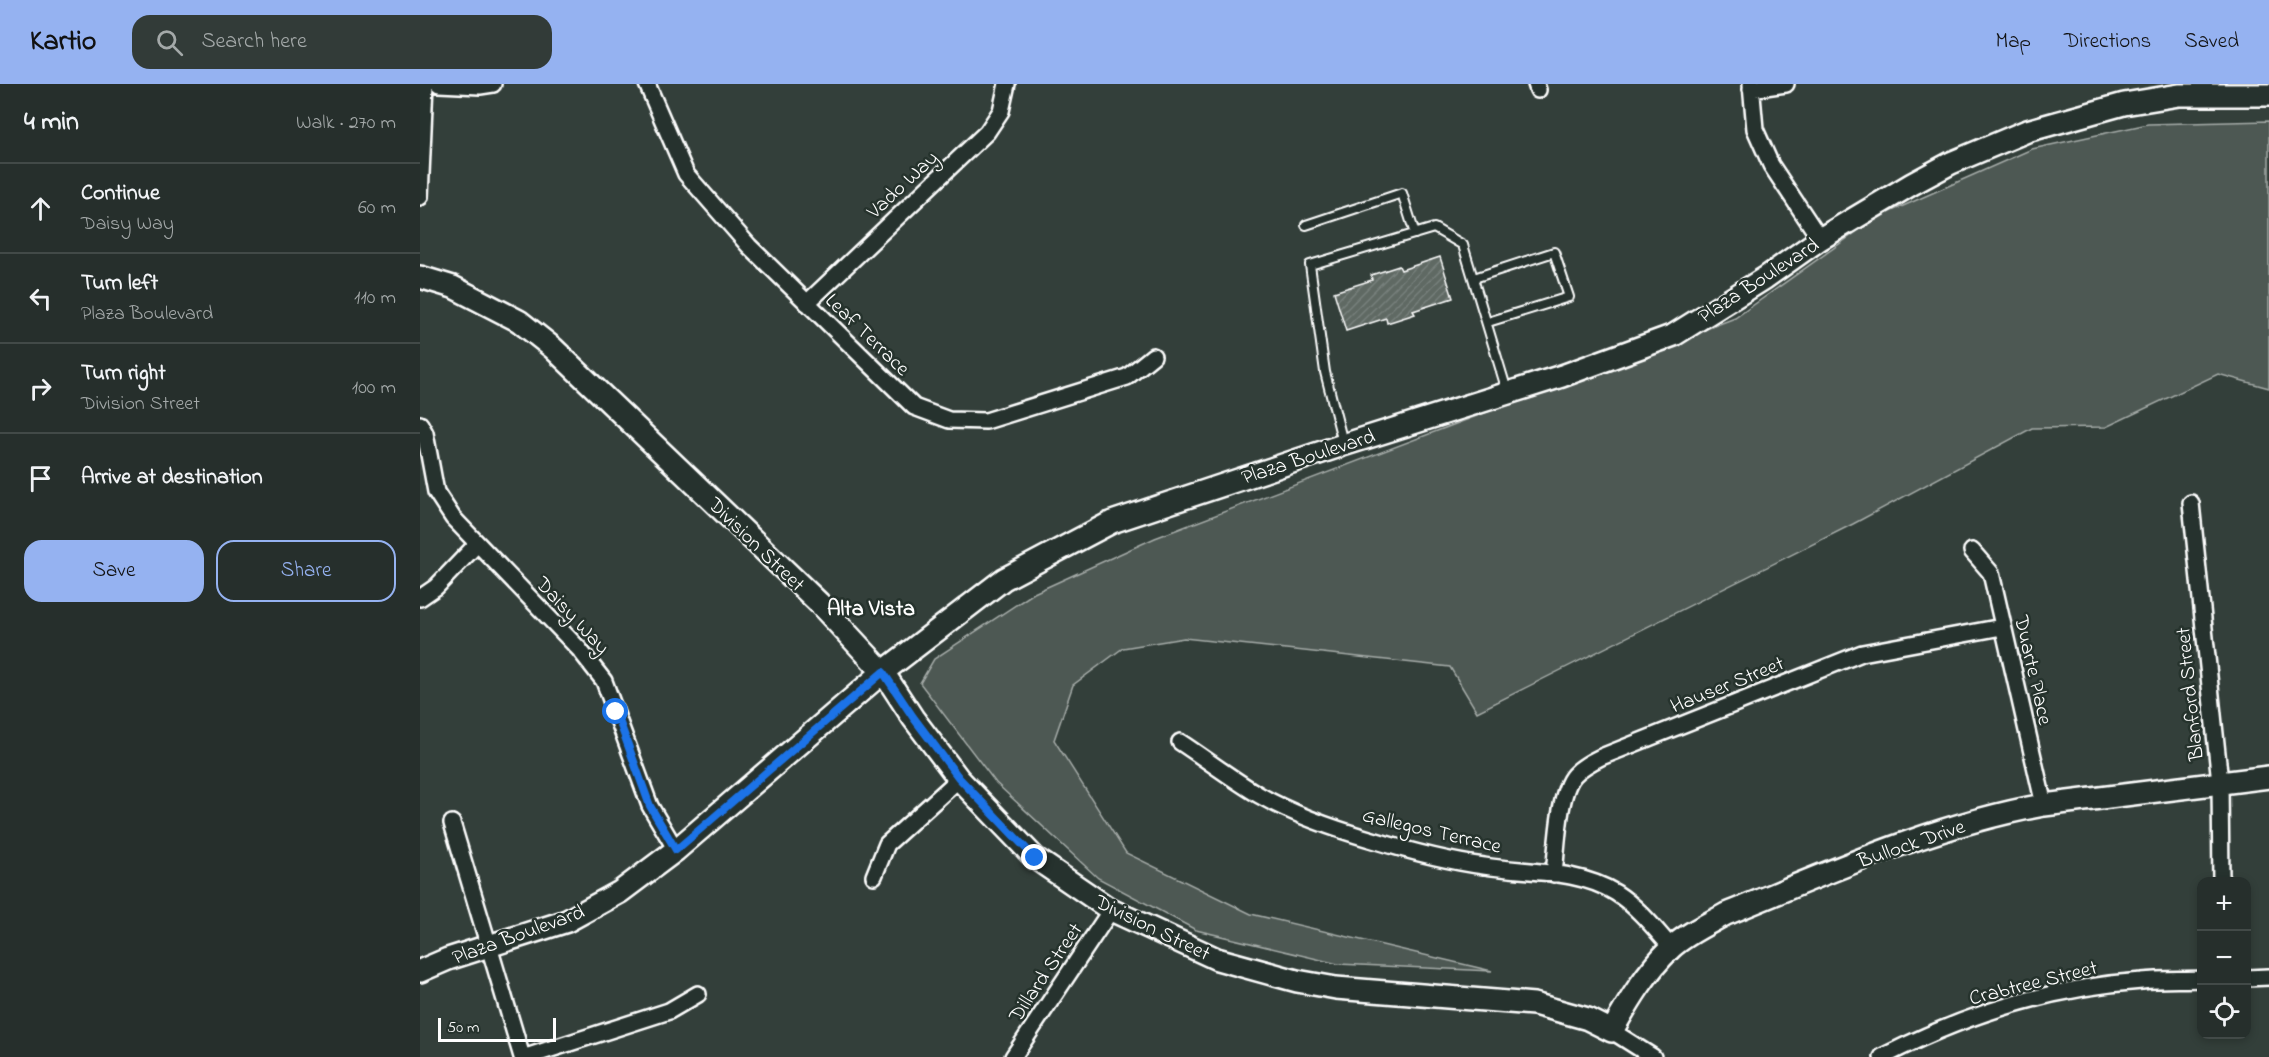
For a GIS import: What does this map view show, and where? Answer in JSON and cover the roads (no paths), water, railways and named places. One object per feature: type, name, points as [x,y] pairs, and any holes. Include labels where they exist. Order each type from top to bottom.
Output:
[{"type":"main road","name":"Plaza Boulevard","points":[[420,970],[567,921],[620,892],[676,850],[883,672],[1004,579],[1112,522],[1343,445],[1562,376],[1674,335],[1766,278],[1820,239],[1912,184],[1951,163],[2027,130],[2124,104],[2179,95],[2269,95]]},
{"type":"main road","name":"Division Street","points":[[420,277],[453,287],[519,321],[553,348],[819,603],[883,672],[913,717],[959,778],[1035,858],[1111,910],[1217,959],[1286,978],[1336,987],[1534,1004],[1588,1019],[1612,1031]]},
{"type":"main road","name":"Bullock Drive","points":[[1612,1031],[1636,988],[1671,947],[1726,914],[1908,841],[2011,811],[2044,805],[2269,777]]},
{"type":"street","points":[[420,197],[425,84]]},
{"type":"street","points":[[439,84],[480,86],[493,84]]},
{"type":"street","name":"Leaf Terrace","points":[[647,84],[686,174],[729,226],[914,407],[949,420],[974,422],[998,419],[1127,377],[1153,356]]},
{"type":"street","name":"Vado Way","points":[[807,303],[987,132],[1001,111],[1007,84]]},
{"type":"street","points":[[1786,84],[1751,86],[1755,129],[1771,165],[1820,239]]},
{"type":"street","name":"Daisy Way","points":[[420,423],[425,433],[436,492],[453,518],[579,649],[604,681],[650,806],[676,850]]},
{"type":"street","name":"Blanford Street","points":[[2191,503],[2220,782],[2221,877]]},
{"type":"street","points":[[420,598],[436,587],[477,544]]},
{"type":"street","name":"Duarte Place","points":[[1972,551],[1991,573],[2044,805]]},
{"type":"street","name":"Hauser Street","points":[[1554,874],[1564,791],[1573,775],[1584,766],[1601,757],[1862,653],[2002,627]]},
{"type":"street","name":"Gallegos Terrace","points":[[1180,742],[1260,795],[1334,827],[1410,851],[1446,859],[1482,866],[1554,874],[1599,884],[1618,894],[1642,915],[1671,947]]},
{"type":"street","points":[[874,876],[887,844],[959,778]]},
{"type":"street","points":[[452,823],[524,1057],[669,1011],[698,994]]},
{"type":"street","name":"Dillard Street","points":[[1013,1057],[1111,910]]},
{"type":"street","points":[[2251,978],[2269,977]]},
{"type":"street","name":"Crabtree Street","points":[[1882,1057],[1957,1023],[2040,997],[2130,982],[2197,979]]},
{"type":"street","name":"Division Street","points":[[1612,1031],[1653,1057]]},
{"type":"lane","points":[[1306,225],[1402,193],[1415,234]]},
{"type":"lane","points":[[1343,445],[1324,372],[1310,265],[1434,228],[1463,245],[1508,393]]},
{"type":"lane","points":[[1474,278],[1554,252],[1569,297],[1488,322]]},
{"type":"district","name":"Alta Vista","points":[[871,607]]}]
